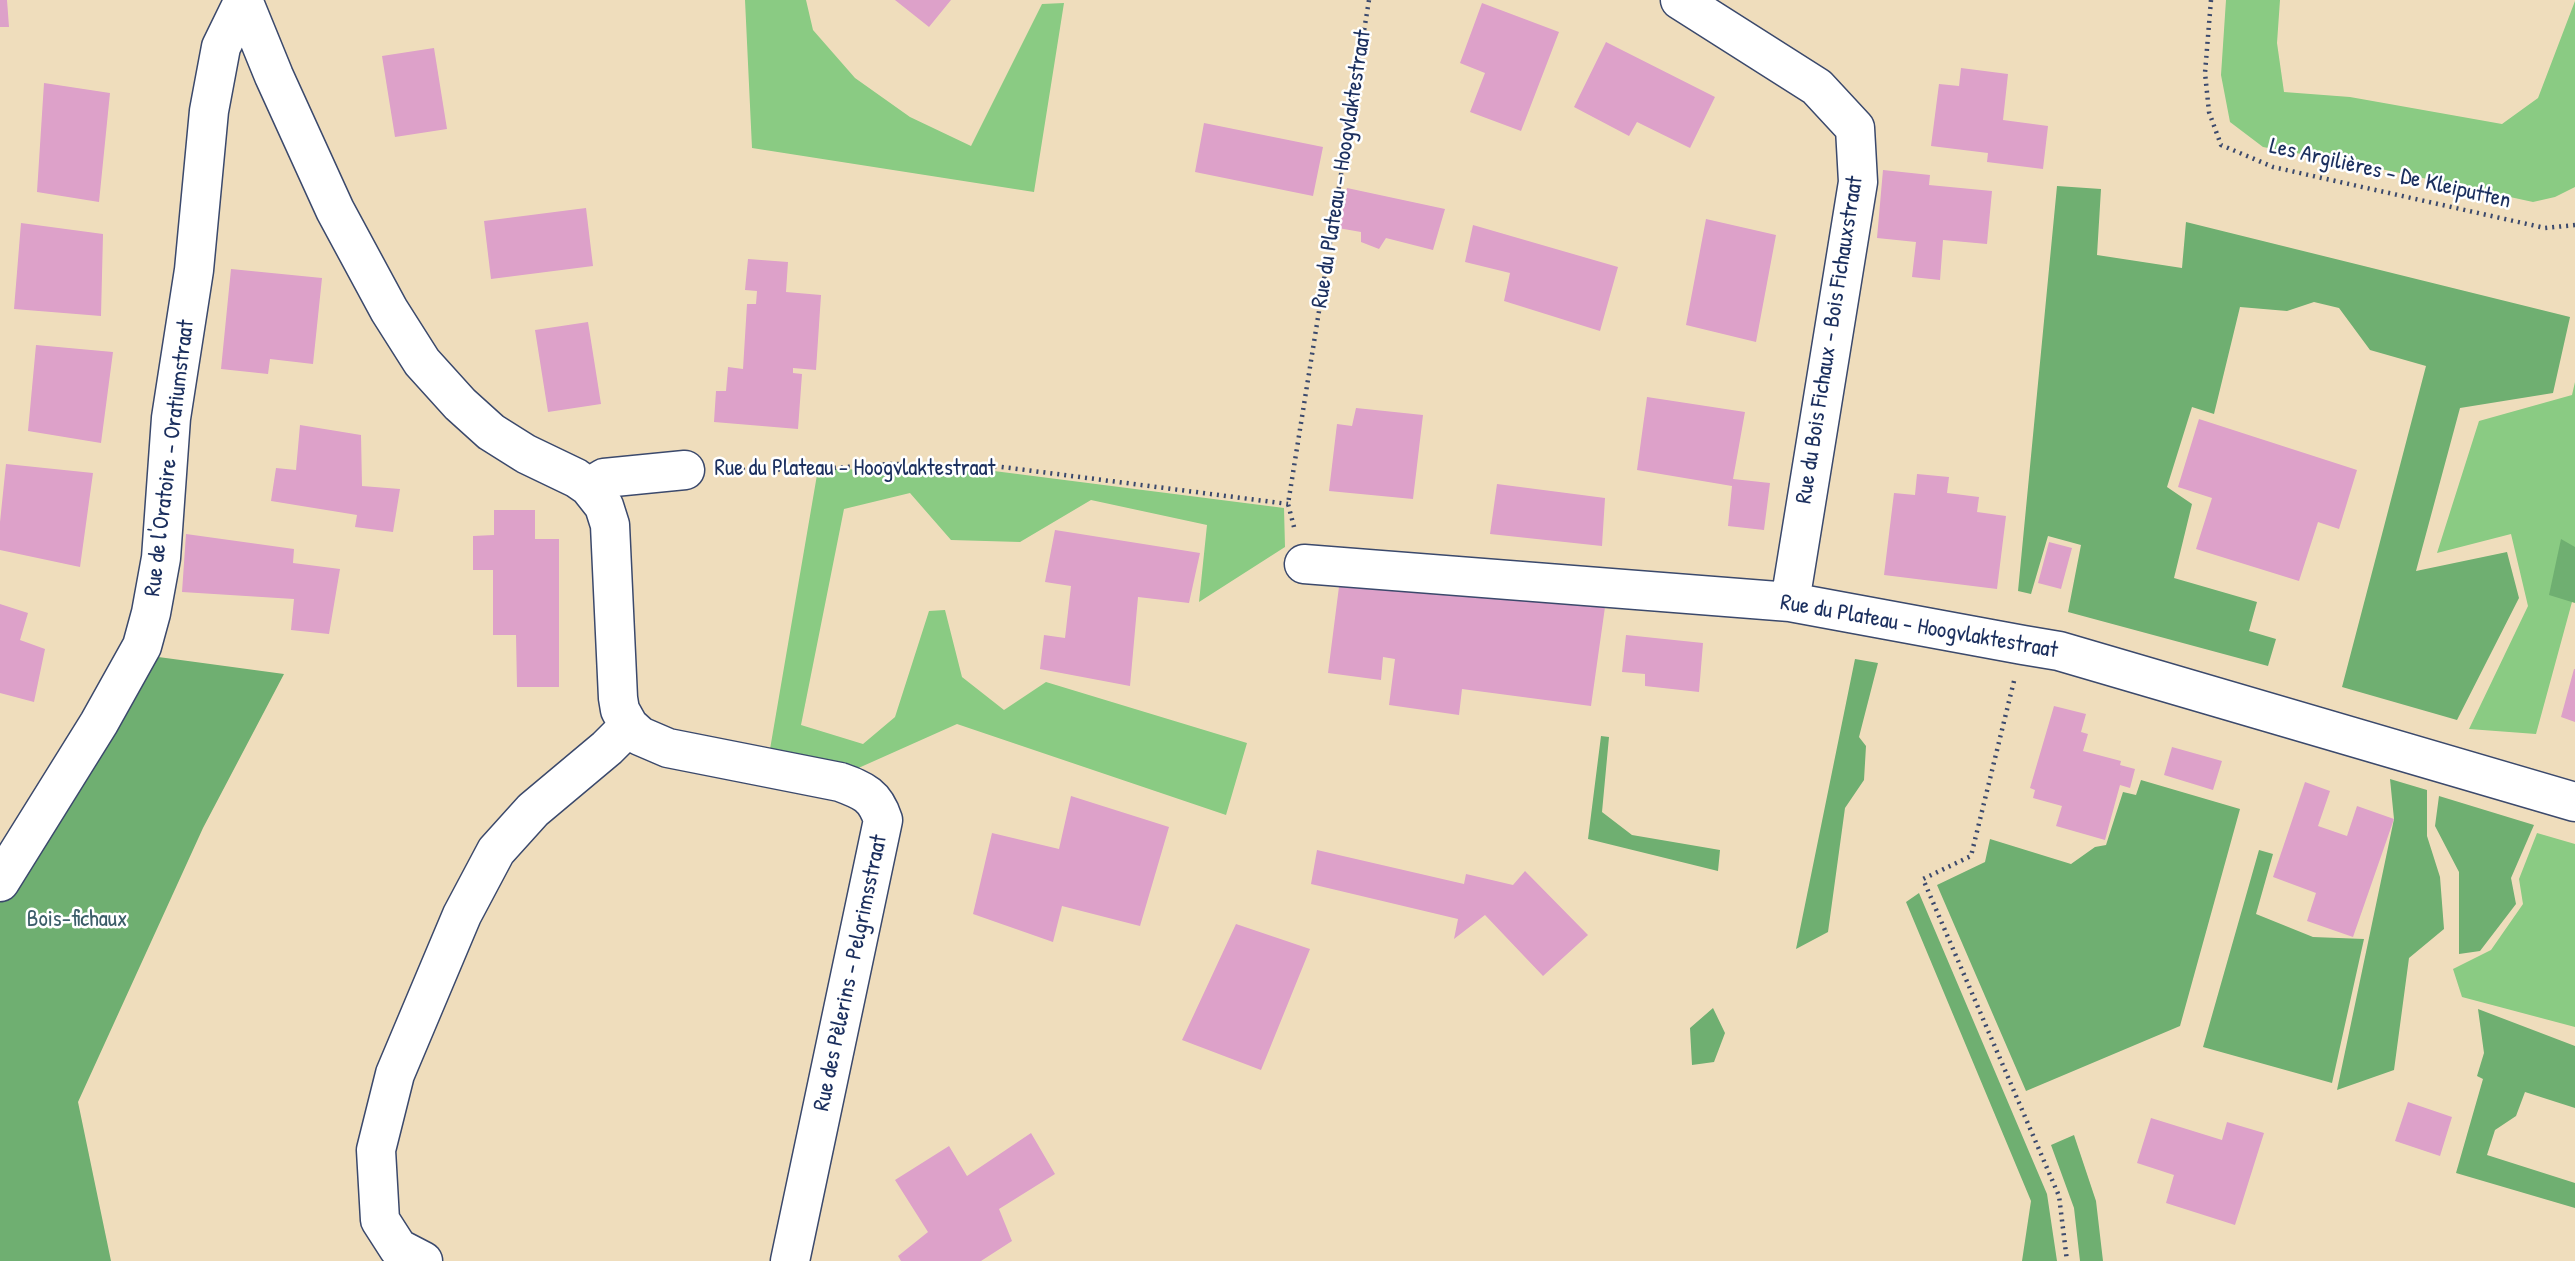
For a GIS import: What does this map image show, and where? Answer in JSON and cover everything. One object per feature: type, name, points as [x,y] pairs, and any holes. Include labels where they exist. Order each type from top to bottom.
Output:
[{"type":"street","points":[[244,0],[274,76],[335,210],[389,310],[422,362],[460,404],[491,432],[589,487],[604,506],[610,526],[618,698],[620,710],[629,726],[533,810],[496,851],[462,915],[395,1074],[376,1150],[380,1220],[398,1248],[423,1261]]},
{"type":"street","name":"Rue de l'Oratoire - Oratiumstraat","points":[[0,882],[99,723],[142,646],[161,558],[172,418],[194,270],[209,111],[221,47],[244,0]]},
{"type":"street","name":"Rue du Bois Fichaux - Bois Fichauxstraat","points":[[1680,0],[1817,87],[1855,128],[1858,182],[1790,602]]},
{"type":"street","name":"Rue du Plateau - Hoogvlaktestraat","points":[[589,487],[604,478],[685,470]]},
{"type":"street","name":"Rue du Plateau - Hoogvlaktestraat","points":[[1304,564],[1790,602],[2023,645],[2059,652],[2575,802]]},
{"type":"street","name":"Rue des Pèlerins - Pelgrimsstraat","points":[[629,726],[640,736],[668,748],[840,782],[862,790],[878,804],[883,820],[790,1261]]},
{"type":"path","name":"Rue du Plateau - Hoogvlaktestraat","points":[[1304,564],[1288,505],[1369,0]]},
{"type":"path","name":"Les Argilières - De Kleiputten","points":[[2211,0],[2205,73],[2208,112],[2221,145],[2273,167],[2545,229],[2575,225]]},
{"type":"path","name":"Rue du Plateau - Hoogvlaktestraat","points":[[685,470],[818,469],[888,464],[988,465],[1288,505]]},
{"type":"path","points":[[2023,645],[1970,856],[1923,879],[2059,1196],[2067,1261]]},
{"type":"green space","points":[[745,0],[806,0],[813,30],[855,78],[910,117],[971,146],[1042,4],[1064,3],[1034,192],[752,148]]},
{"type":"green space","points":[[2226,0],[2280,0],[2277,43],[2284,92],[2350,97],[2502,124],[2538,98],[2575,1],[2575,187],[2555,197],[2533,202],[2372,167],[2263,147],[2230,122],[2221,75]]},
{"type":"green space","points":[[2057,186],[2101,189],[2097,255],[2182,268],[2186,222],[2570,317],[2553,393],[2460,408],[2416,571],[2507,552],[2519,598],[2457,720],[2342,687],[2426,366],[2370,350],[2339,308],[2314,302],[2287,311],[2240,307],[2214,414],[2192,407],[2167,487],[2192,504],[2174,578],[2257,602],[2249,631],[2276,639],[2268,666],[2068,612],[2081,545],[2048,536],[2031,594],[2018,591]]},
{"type":"green space","points":[[2575,382],[2575,591],[2536,734],[2469,729],[2528,606],[2511,534],[2437,553],[2479,421],[2572,395]]},
{"type":"green space","points":[[818,469],[994,471],[1284,508],[1285,547],[1199,602],[1207,525],[1091,500],[1020,542],[951,540],[910,493],[844,509],[801,725],[863,744],[895,717],[929,611],[945,610],[962,677],[1004,710],[1046,682],[1247,743],[1226,815],[957,724],[854,770],[769,755]]},
{"type":"green space","points":[[2561,539],[2575,547],[2575,603],[2549,595]]},
{"type":"green space","name":"Bois-fichaux","points":[[151,656],[284,674],[203,828],[78,1102],[111,1261],[0,1261],[0,897]]},
{"type":"green space","points":[[1855,659],[1878,663],[1859,737],[1866,746],[1864,780],[1845,808],[1828,932],[1796,949]]},
{"type":"green space","points":[[1601,736],[1609,737],[1602,812],[1632,835],[1720,850],[1718,871],[1588,839]]},
{"type":"green space","points":[[2390,779],[2427,790],[2427,836],[2440,877],[2444,929],[2409,958],[2394,1070],[2337,1090],[2394,819]]},
{"type":"green space","points":[[2141,780],[2240,809],[2180,1026],[2026,1091],[1937,885],[1985,862],[1990,839],[2071,864],[2095,847],[2106,845],[2123,792],[2136,795]]},
{"type":"green space","points":[[2439,796],[2534,825],[2511,878],[2516,904],[2480,951],[2459,954],[2459,872],[2435,826]]},
{"type":"green space","points":[[2537,833],[2575,844],[2575,1027],[2462,997],[2453,969],[2491,950],[2523,904],[2519,879]]},
{"type":"green space","points":[[2259,850],[2273,854],[2256,914],[2313,937],[2364,939],[2332,1083],[2203,1047]]},
{"type":"green space","points":[[1919,893],[2047,1194],[2057,1261],[2022,1261],[2031,1201],[1906,902]]},
{"type":"green space","points":[[1713,1008],[1725,1033],[1714,1062],[1692,1065],[1690,1028]]},
{"type":"green space","points":[[2478,1009],[2575,1046],[2575,1108],[2525,1092],[2516,1116],[2495,1130],[2487,1155],[2575,1183],[2575,1208],[2456,1173],[2483,1079],[2477,1076],[2484,1053]]},
{"type":"green space","points":[[2074,1135],[2096,1201],[2103,1261],[2080,1261],[2074,1208],[2051,1145]]},
{"type":"building","points":[[0,0],[7,0],[9,27],[0,27]]},
{"type":"building","points":[[895,0],[951,0],[929,27]]},
{"type":"building","points":[[1482,3],[1559,32],[1521,131],[1470,112],[1485,73],[1460,63]]},
{"type":"building","points":[[1606,42],[1715,97],[1690,148],[1637,122],[1629,136],[1574,107]]},
{"type":"building","points":[[434,48],[447,129],[395,137],[382,56]]},
{"type":"building","points":[[1961,68],[2008,74],[2003,120],[2048,126],[2043,169],[1987,162],[1988,153],[1931,146],[1939,84],[1959,86]]},
{"type":"building","points":[[44,83],[110,93],[99,202],[37,192]]},
{"type":"building","points":[[1204,123],[1323,147],[1313,196],[1195,172]]},
{"type":"building","points":[[1883,170],[1930,175],[1929,185],[1992,191],[1987,244],[1943,240],[1940,280],[1912,277],[1916,242],[1877,238]]},
{"type":"building","points":[[1347,188],[1445,209],[1433,250],[1386,238],[1379,249],[1361,242],[1361,232],[1338,228]]},
{"type":"building","points":[[586,208],[593,266],[491,279],[484,221]]},
{"type":"building","points":[[1706,219],[1776,235],[1756,342],[1686,325]]},
{"type":"building","points":[[21,223],[103,234],[101,316],[14,309]]},
{"type":"building","points":[[1473,225],[1618,267],[1600,331],[1504,301],[1510,273],[1465,262]]},
{"type":"building","points":[[748,259],[788,262],[786,292],[821,295],[816,370],[793,368],[793,373],[802,374],[798,429],[714,422],[716,391],[726,391],[728,367],[743,369],[747,304],[756,304],[757,291],[745,290]]},
{"type":"building","points":[[231,269],[322,278],[313,364],[270,359],[268,374],[221,369]]},
{"type":"building","points":[[588,322],[601,404],[548,412],[535,330]]},
{"type":"building","points":[[36,345],[113,352],[101,443],[28,431]]},
{"type":"building","points":[[1647,397],[1745,412],[1733,479],[1770,483],[1764,530],[1728,526],[1732,486],[1637,470]]},
{"type":"building","points":[[1356,408],[1423,415],[1413,499],[1329,491],[1337,424],[1352,426]]},
{"type":"building","points":[[2199,419],[2357,470],[2339,529],[2318,522],[2299,581],[2196,549],[2212,498],[2178,487]]},
{"type":"building","points":[[300,425],[361,435],[362,486],[400,489],[393,532],[355,527],[357,515],[271,501],[276,468],[296,470]]},
{"type":"building","points":[[6,464],[93,473],[80,567],[0,550]]},
{"type":"building","points":[[1917,474],[1949,477],[1947,493],[1979,497],[1977,512],[2006,516],[1997,589],[1884,575],[1894,493],[1915,495]]},
{"type":"building","points":[[1497,484],[1605,498],[1602,546],[1490,534]]},
{"type":"building","points":[[494,510],[535,510],[535,539],[559,539],[559,687],[517,687],[516,635],[493,635],[493,570],[473,570],[473,536],[494,535]]},
{"type":"building","points":[[1055,530],[1200,553],[1189,603],[1138,597],[1130,686],[1040,669],[1044,635],[1065,638],[1071,586],[1045,582]]},
{"type":"building","points":[[186,534],[294,549],[293,563],[340,569],[329,634],[291,630],[294,599],[182,592]]},
{"type":"building","points":[[2049,542],[2072,548],[2061,589],[2038,583]]},
{"type":"building","points":[[1341,571],[1605,607],[1591,706],[1462,689],[1459,715],[1389,705],[1395,659],[1383,657],[1381,680],[1328,673]]},
{"type":"building","points":[[0,604],[28,613],[20,640],[45,649],[34,702],[0,693]]},
{"type":"building","points":[[1626,635],[1703,643],[1699,692],[1645,686],[1645,674],[1622,672]]},
{"type":"building","points":[[2575,669],[2575,722],[2561,717]]},
{"type":"building","points":[[2054,706],[2086,714],[2081,732],[2088,734],[2083,751],[2121,761],[2120,765],[2135,769],[2130,788],[2120,785],[2105,840],[2056,826],[2062,806],[2033,798],[2035,790],[2030,788]]},
{"type":"building","points":[[2172,747],[2222,761],[2213,790],[2164,775]]},
{"type":"building","points":[[2305,782],[2330,791],[2318,826],[2347,836],[2357,806],[2394,819],[2353,937],[2307,921],[2316,893],[2273,877]]},
{"type":"building","points":[[1071,796],[1169,827],[1140,926],[1062,906],[1053,942],[973,914],[992,833],[1059,849]]},
{"type":"building","points":[[1317,850],[1464,884],[1466,874],[1513,885],[1525,871],[1588,935],[1543,976],[1485,915],[1454,939],[1458,919],[1311,884]]},
{"type":"building","points":[[1236,924],[1310,949],[1261,1070],[1182,1040]]},
{"type":"building","points":[[2408,1102],[2452,1117],[2440,1156],[2395,1141]]},
{"type":"building","points":[[2151,1118],[2222,1140],[2227,1122],[2264,1133],[2235,1225],[2166,1203],[2174,1175],[2137,1163]]},
{"type":"building","points":[[1031,1133],[1055,1174],[999,1209],[1012,1241],[981,1261],[901,1261],[898,1256],[928,1232],[895,1180],[949,1146],[967,1176]]}]
